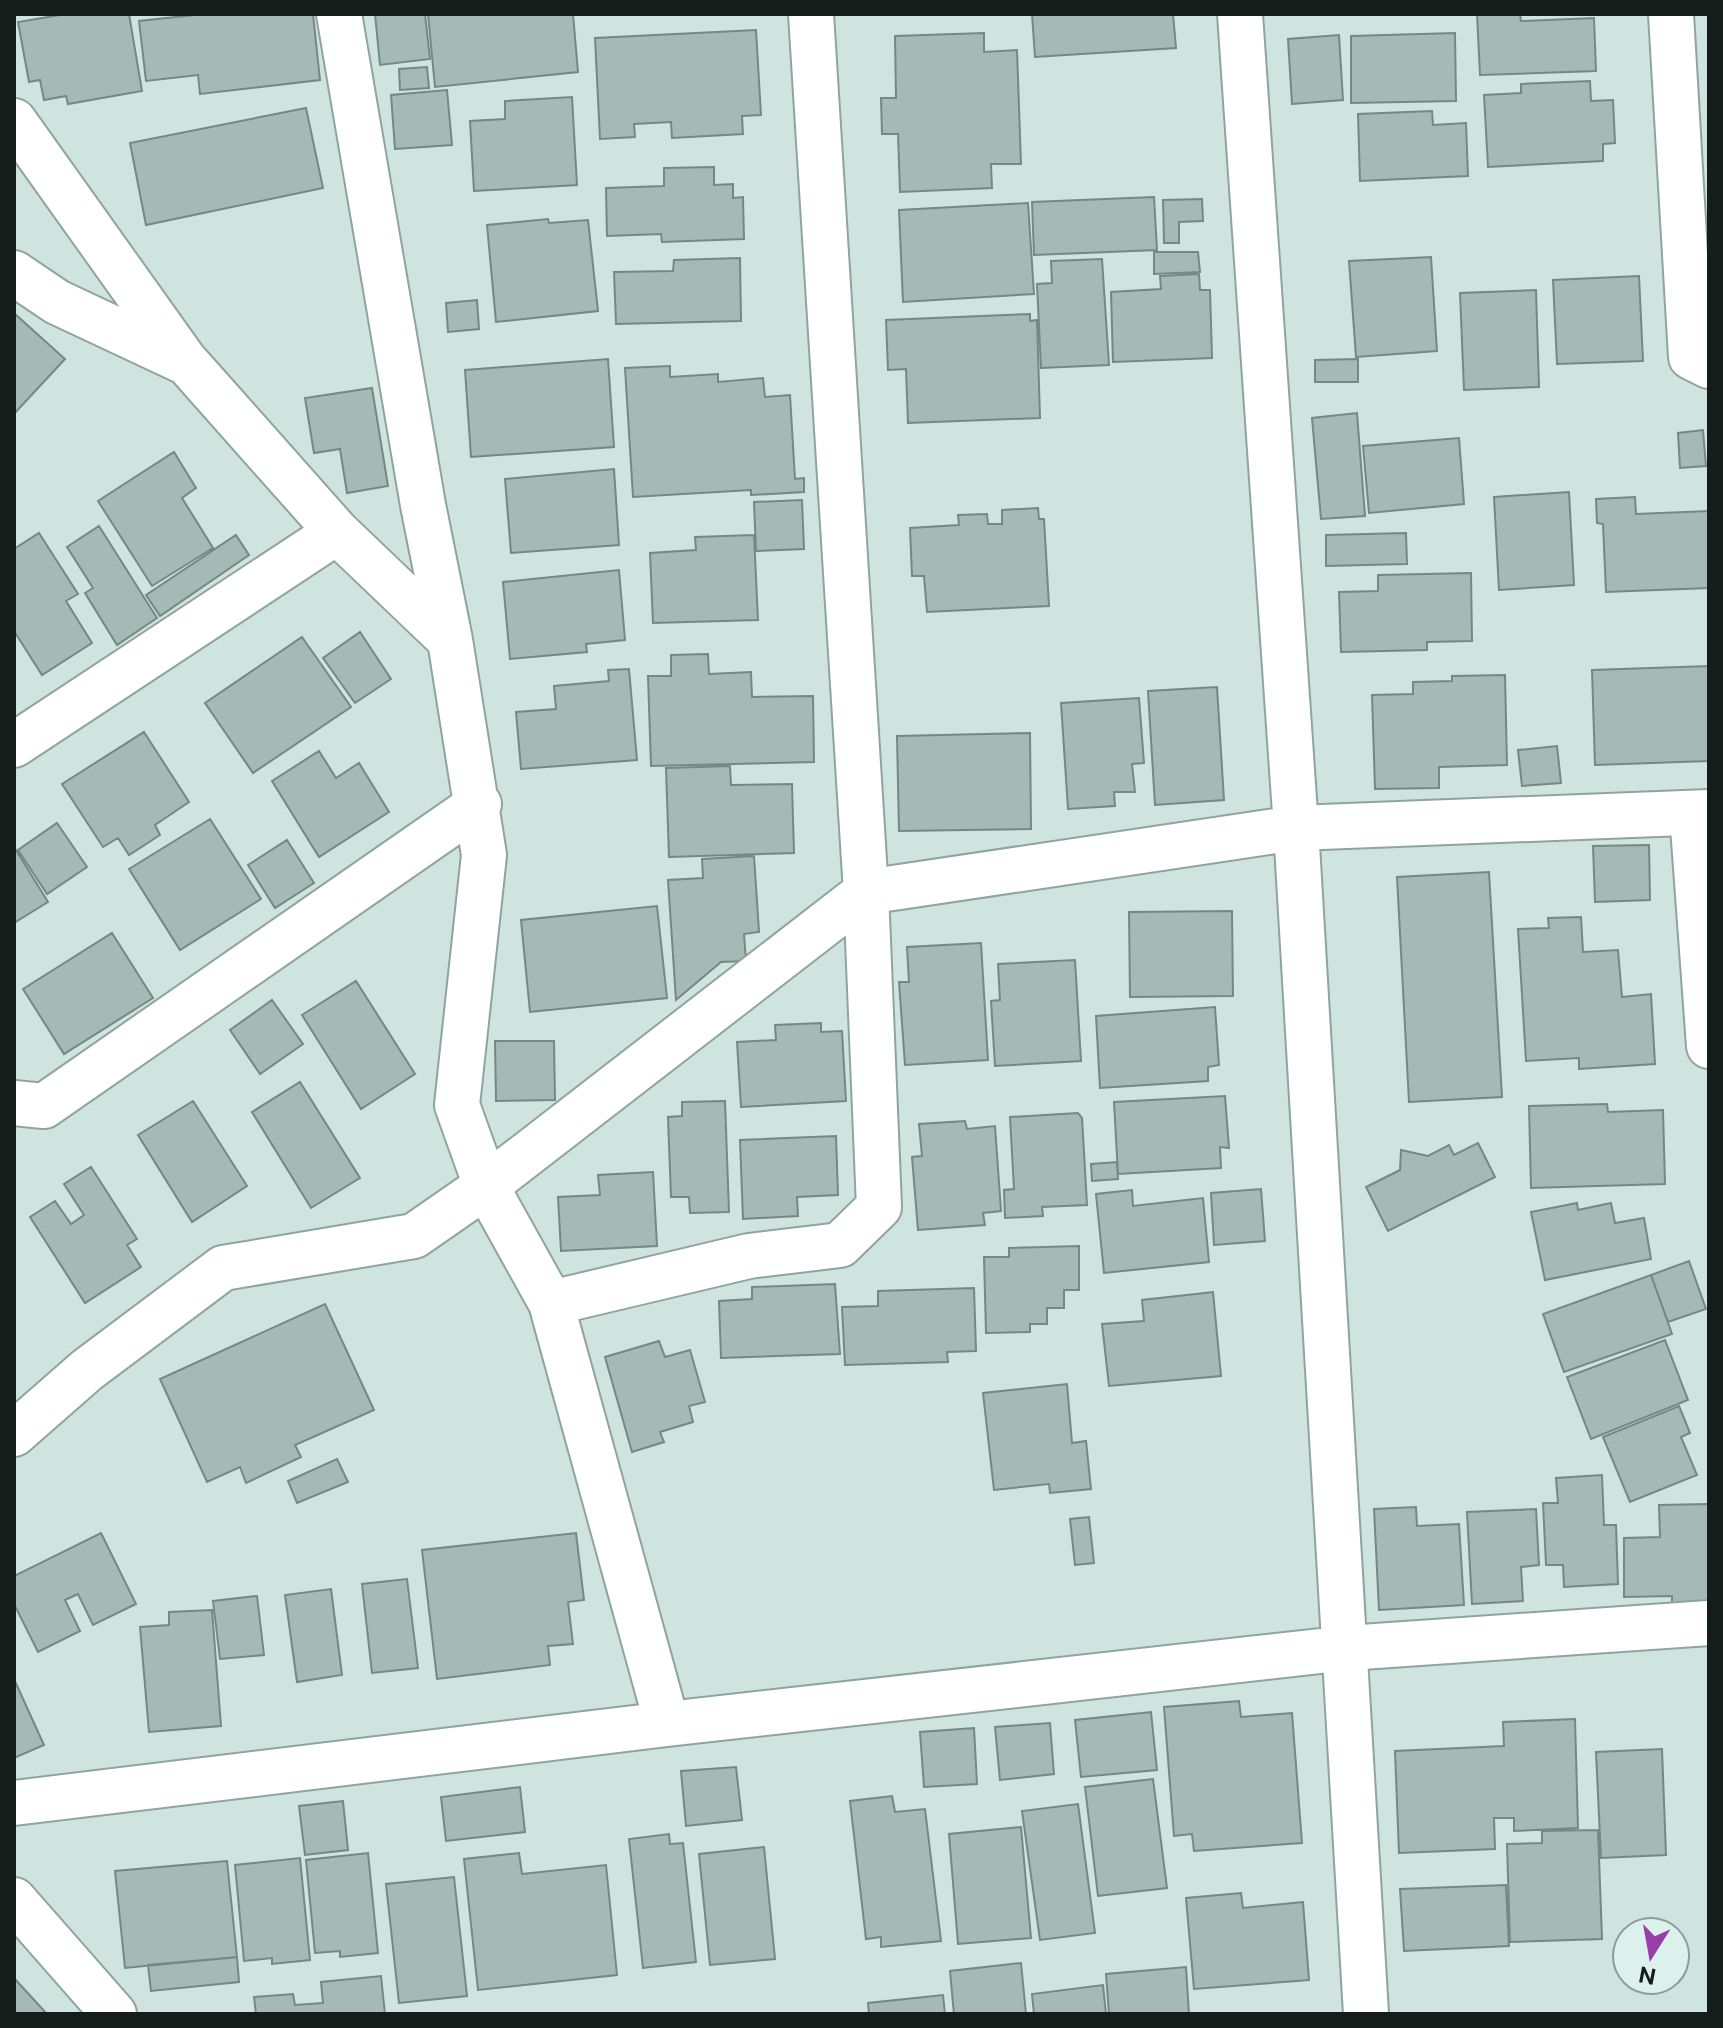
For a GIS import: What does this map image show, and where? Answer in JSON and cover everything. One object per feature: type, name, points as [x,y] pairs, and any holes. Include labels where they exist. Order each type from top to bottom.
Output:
[{"type":"street","points":[[339,14],[423,505],[479,804],[484,855],[457,1105],[486,1186],[551,1303],[667,1724]]},
{"type":"street","points":[[551,1303],[749,1256],[840,1245],[879,1207],[866,892],[811,14]]},
{"type":"street","points":[[1240,14],[1296,828],[1347,1648],[1366,2014]]},
{"type":"street","points":[[1671,14],[1691,357],[1709,366]]},
{"type":"street","points":[[14,121],[187,363],[337,532],[450,640]]},
{"type":"street","points":[[14,273],[57,302],[187,363]]},
{"type":"street","points":[[14,745],[337,532]]},
{"type":"street","points":[[14,1103],[44,1106],[479,804]]},
{"type":"street","points":[[14,1434],[87,1370],[223,1268],[414,1236],[486,1186],[866,892],[1296,828],[1700,812],[1709,1046]]},
{"type":"street","points":[[14,1803],[667,1724],[1347,1648],[1709,1623]]},
{"type":"street","points":[[14,1900],[114,2014]]},
{"type":"building","points":[[66,14],[129,14],[142,91],[68,104],[66,96],[44,100],[40,80],[29,82],[18,22]]},
{"type":"building","points":[[204,14],[313,14],[320,80],[200,94],[198,75],[146,81],[139,21]]},
{"type":"building","points":[[375,14],[425,14],[430,59],[380,65]]},
{"type":"building","points":[[428,14],[573,14],[578,72],[435,87]]},
{"type":"building","points":[[1032,14],[1173,14],[1176,48],[1035,57]]},
{"type":"building","points":[[1477,14],[1520,14],[1521,21],[1594,18],[1596,71],[1480,75]]},
{"type":"building","points":[[756,30],[761,115],[742,116],[743,134],[672,138],[671,122],[634,124],[635,137],[600,139],[595,38]]},
{"type":"building","points":[[984,33],[984,52],[1017,50],[1021,164],[991,164],[992,188],[900,192],[898,134],[882,134],[881,98],[896,98],[895,36]]},
{"type":"building","points":[[1455,33],[1456,101],[1351,103],[1351,36]]},
{"type":"building","points":[[1339,35],[1343,100],[1292,104],[1288,39]]},
{"type":"building","points":[[427,67],[429,88],[400,90],[399,69]]},
{"type":"building","points":[[1590,81],[1591,101],[1613,100],[1615,143],[1603,144],[1603,161],[1488,167],[1484,95],[1521,93],[1521,84]]},
{"type":"building","points":[[447,90],[452,145],[395,149],[391,95]]},
{"type":"building","points":[[572,97],[577,185],[474,191],[470,121],[505,119],[505,101]]},
{"type":"building","points":[[306,108],[323,188],[146,225],[130,143]]},
{"type":"building","points":[[1432,111],[1433,125],[1466,123],[1468,176],[1360,181],[1358,114]]},
{"type":"building","points":[[714,167],[714,185],[733,184],[733,198],[743,197],[744,239],[662,242],[661,234],[607,236],[606,188],[664,186],[664,168]]},
{"type":"building","points":[[1154,197],[1157,250],[1034,255],[1032,202]]},
{"type":"building","points":[[1202,199],[1203,221],[1179,222],[1179,243],[1164,243],[1163,200]]},
{"type":"building","points":[[1028,203],[1034,294],[903,302],[899,210]]},
{"type":"building","points":[[548,219],[549,223],[588,220],[598,311],[496,322],[487,225]]},
{"type":"building","points":[[1154,252],[1198,252],[1200,272],[1154,274]]},
{"type":"building","points":[[1431,257],[1437,351],[1356,357],[1349,261]]},
{"type":"building","points":[[740,258],[741,321],[616,324],[614,272],[673,271],[674,260]]},
{"type":"building","points":[[1102,259],[1109,365],[1041,368],[1037,284],[1052,283],[1051,261]]},
{"type":"building","points":[[1199,274],[1200,290],[1210,290],[1212,358],[1113,362],[1111,292],[1161,289],[1160,276]]},
{"type":"building","points":[[1639,276],[1643,361],[1557,364],[1553,280]]},
{"type":"building","points":[[1536,290],[1539,387],[1464,390],[1460,293]]},
{"type":"building","points":[[477,300],[479,329],[448,332],[446,303]]},
{"type":"building","points":[[1030,314],[1030,321],[1037,320],[1040,418],[908,423],[906,369],[888,370],[886,320]]},
{"type":"building","points":[[14,315],[65,359],[14,414]]},
{"type":"building","points":[[608,359],[614,447],[471,457],[465,370]]},
{"type":"building","points":[[1358,359],[1358,382],[1315,382],[1315,360]]},
{"type":"building","points":[[670,366],[670,377],[718,374],[718,382],[763,378],[765,397],[790,395],[795,479],[804,478],[804,492],[751,495],[751,490],[633,497],[625,368]]},
{"type":"building","points":[[372,388],[388,486],[347,493],[340,449],[314,453],[305,398]]},
{"type":"building","points":[[1357,413],[1365,516],[1321,519],[1312,418]]},
{"type":"building","points":[[1703,430],[1706,466],[1680,468],[1678,433]]},
{"type":"building","points":[[1459,438],[1464,504],[1369,513],[1363,446]]},
{"type":"building","points":[[174,452],[196,488],[182,498],[213,548],[152,586],[98,501]]},
{"type":"building","points":[[614,469],[619,545],[511,553],[505,479]]},
{"type":"building","points":[[1569,492],[1574,585],[1499,590],[1494,497]]},
{"type":"building","points":[[1635,497],[1636,514],[1709,511],[1709,588],[1606,592],[1603,524],[1597,523],[1596,499]]},
{"type":"building","points":[[802,500],[804,549],[756,551],[754,502]]},
{"type":"building","points":[[1038,508],[1039,519],[1044,519],[1049,606],[927,612],[924,576],[912,576],[910,528],[959,525],[958,515],[987,514],[988,524],[1002,524],[1002,510]]},
{"type":"building","points":[[99,526],[157,618],[117,645],[85,593],[93,588],[67,547]]},
{"type":"building","points":[[39,533],[78,594],[66,601],[92,643],[42,675],[14,631],[14,549]]},
{"type":"building","points":[[1406,533],[1407,564],[1326,566],[1326,535]]},
{"type":"building","points":[[236,535],[249,555],[160,616],[146,595]]},
{"type":"building","points":[[754,535],[758,620],[653,623],[650,553],[696,550],[695,537]]},
{"type":"building","points":[[619,570],[625,640],[586,644],[587,652],[510,659],[503,582]]},
{"type":"building","points":[[1471,573],[1472,641],[1427,642],[1427,650],[1341,652],[1339,592],[1378,591],[1378,575]]},
{"type":"building","points":[[360,632],[391,679],[355,703],[323,658]]},
{"type":"building","points":[[302,637],[351,707],[253,773],[205,703]]},
{"type":"building","points":[[708,654],[709,674],[751,672],[752,697],[813,696],[814,762],[651,766],[648,676],[671,676],[671,655]]},
{"type":"building","points":[[1709,666],[1709,761],[1595,765],[1592,670]]},
{"type":"building","points":[[629,669],[637,760],[521,769],[516,712],[556,709],[554,686],[609,681],[608,670]]},
{"type":"building","points":[[1505,675],[1507,765],[1439,767],[1439,788],[1375,789],[1372,695],[1413,694],[1413,682],[1452,681],[1452,676]]},
{"type":"building","points":[[1217,687],[1224,800],[1155,805],[1148,691]]},
{"type":"building","points":[[1139,698],[1144,763],[1132,764],[1135,792],[1114,792],[1115,806],[1068,809],[1061,703]]},
{"type":"building","points":[[144,732],[189,802],[155,825],[160,835],[129,855],[118,838],[103,847],[62,784]]},
{"type":"building","points":[[1030,733],[1031,829],[899,831],[897,736]]},
{"type":"building","points":[[1557,746],[1561,783],[1522,786],[1518,750]]},
{"type":"building","points":[[319,751],[336,778],[359,763],[389,812],[319,857],[272,781]]},
{"type":"building","points":[[730,766],[731,785],[792,784],[794,853],[669,857],[666,768]]},
{"type":"building","points":[[210,819],[261,899],[180,950],[129,869]]},
{"type":"building","points":[[57,823],[87,867],[47,894],[18,850]]},
{"type":"building","points":[[287,840],[314,883],[275,908],[248,865]]},
{"type":"building","points":[[1649,845],[1650,900],[1595,902],[1593,846]]},
{"type":"building","points":[[14,847],[48,902],[14,923]]},
{"type":"building","points":[[754,856],[759,932],[744,934],[746,961],[721,962],[676,1000],[668,880],[703,878],[702,859]]},
{"type":"building","points":[[1489,872],[1502,1097],[1409,1102],[1397,877]]},
{"type":"building","points":[[657,906],[667,998],[530,1012],[521,920]]},
{"type":"building","points":[[1232,911],[1233,996],[1130,997],[1129,912]]},
{"type":"building","points":[[1581,917],[1583,952],[1618,950],[1622,997],[1651,994],[1655,1064],[1579,1069],[1579,1058],[1526,1061],[1518,929],[1549,928],[1548,918]]},
{"type":"building","points":[[112,933],[153,998],[64,1054],[23,989]]},
{"type":"building","points":[[981,943],[988,1060],[905,1065],[899,982],[909,982],[907,947]]},
{"type":"building","points":[[1075,960],[1081,1061],[995,1066],[991,1001],[1000,1000],[998,964]]},
{"type":"building","points":[[356,981],[415,1074],[361,1109],[302,1015]]},
{"type":"building","points":[[272,1000],[303,1044],[260,1074],[230,1030]]},
{"type":"building","points":[[1215,1007],[1219,1065],[1208,1067],[1208,1081],[1100,1088],[1096,1016]]},
{"type":"building","points":[[821,1023],[821,1032],[842,1031],[846,1101],[741,1107],[737,1042],[776,1040],[775,1025]]},
{"type":"building","points":[[495,1041],[554,1041],[555,1100],[496,1101]]},
{"type":"building","points":[[300,1082],[360,1178],[311,1208],[252,1112]]},
{"type":"building","points":[[1225,1096],[1229,1148],[1220,1147],[1221,1168],[1118,1174],[1114,1102]]},
{"type":"building","points":[[193,1101],[247,1186],[192,1222],[138,1135]]},
{"type":"building","points":[[725,1101],[729,1212],[690,1213],[689,1197],[671,1197],[668,1117],[682,1116],[682,1102]]},
{"type":"building","points":[[1607,1104],[1608,1112],[1663,1110],[1665,1184],[1531,1188],[1529,1106]]},
{"type":"building","points":[[1078,1113],[1082,1118],[1087,1205],[1042,1207],[1043,1216],[1005,1218],[1004,1190],[1014,1189],[1010,1117]]},
{"type":"building","points":[[965,1121],[967,1129],[995,1126],[1001,1211],[983,1213],[985,1225],[918,1230],[912,1157],[922,1156],[919,1124]]},
{"type":"building","points":[[836,1136],[838,1195],[797,1197],[798,1216],[743,1219],[740,1140]]},
{"type":"building","points":[[1478,1143],[1495,1177],[1388,1231],[1366,1187],[1400,1170],[1401,1150],[1428,1156],[1449,1145],[1454,1155]]},
{"type":"building","points":[[1117,1162],[1118,1179],[1092,1181],[1091,1164]]},
{"type":"building","points":[[91,1167],[137,1239],[127,1245],[141,1267],[85,1303],[30,1217],[55,1201],[71,1224],[84,1215],[64,1184]]},
{"type":"building","points":[[653,1172],[657,1246],[561,1251],[558,1197],[600,1195],[598,1175]]},
{"type":"building","points":[[1261,1189],[1265,1241],[1214,1245],[1211,1193]]},
{"type":"building","points":[[1132,1190],[1133,1206],[1203,1198],[1209,1262],[1104,1273],[1096,1194]]},
{"type":"building","points":[[1577,1203],[1578,1210],[1611,1203],[1615,1223],[1644,1218],[1651,1259],[1545,1280],[1531,1212]]},
{"type":"building","points":[[1079,1246],[1079,1290],[1064,1290],[1064,1308],[1047,1308],[1047,1324],[1030,1324],[1030,1332],[986,1333],[984,1257],[1009,1257],[1009,1248]]},
{"type":"building","points":[[1689,1261],[1706,1309],[1668,1322],[1651,1275]]},
{"type":"building","points":[[1651,1275],[1672,1334],[1564,1372],[1543,1314]]},
{"type":"building","points":[[835,1284],[840,1354],[721,1358],[719,1301],[752,1299],[752,1287]]},
{"type":"building","points":[[974,1288],[976,1351],[947,1352],[948,1362],[845,1365],[842,1307],[878,1306],[878,1291]]},
{"type":"building","points":[[1213,1292],[1221,1376],[1109,1386],[1102,1324],[1144,1321],[1142,1300]]},
{"type":"building","points":[[325,1304],[374,1410],[295,1445],[301,1457],[246,1483],[240,1467],[207,1482],[160,1379]]},
{"type":"building","points":[[1665,1340],[1688,1400],[1591,1439],[1567,1377]]},
{"type":"building","points":[[659,1341],[665,1357],[690,1350],[705,1402],[689,1406],[693,1422],[660,1432],[664,1442],[632,1452],[605,1357]]},
{"type":"building","points":[[1067,1384],[1072,1443],[1086,1441],[1091,1489],[1050,1493],[1049,1484],[994,1490],[983,1393]]},
{"type":"building","points":[[1679,1406],[1690,1433],[1681,1437],[1697,1475],[1630,1502],[1603,1437]]},
{"type":"building","points":[[337,1459],[348,1482],[297,1503],[288,1481]]},
{"type":"building","points":[[1602,1475],[1604,1525],[1616,1525],[1618,1584],[1564,1587],[1563,1565],[1546,1565],[1543,1503],[1558,1503],[1556,1478]]},
{"type":"building","points":[[1709,1504],[1708,1608],[1672,1609],[1672,1596],[1624,1597],[1624,1538],[1660,1537],[1659,1505]]},
{"type":"building","points":[[1416,1507],[1417,1526],[1459,1524],[1464,1605],[1379,1610],[1374,1509]]},
{"type":"building","points":[[1536,1509],[1539,1565],[1521,1567],[1523,1601],[1472,1604],[1467,1512]]},
{"type":"building","points":[[1089,1517],[1094,1563],[1075,1565],[1070,1519]]},
{"type":"building","points":[[101,1533],[136,1604],[93,1625],[78,1594],[65,1600],[80,1631],[38,1652],[14,1604],[14,1576]]},
{"type":"building","points":[[576,1533],[584,1600],[568,1602],[573,1644],[548,1646],[550,1665],[437,1679],[422,1550]]},
{"type":"building","points":[[407,1579],[418,1668],[372,1673],[362,1584]]},
{"type":"building","points":[[331,1589],[342,1675],[297,1682],[285,1595]]},
{"type":"building","points":[[257,1596],[264,1655],[220,1659],[213,1601]]},
{"type":"building","points":[[212,1610],[221,1726],[149,1732],[140,1627],[169,1625],[169,1612]]},
{"type":"building","points":[[14,1679],[44,1745],[14,1758]]},
{"type":"building","points":[[1239,1701],[1241,1717],[1292,1713],[1302,1843],[1194,1851],[1192,1834],[1174,1836],[1164,1707]]},
{"type":"building","points":[[1151,1712],[1157,1770],[1081,1777],[1075,1720]]},
{"type":"building","points":[[1575,1719],[1578,1828],[1514,1831],[1514,1818],[1494,1818],[1495,1849],[1399,1853],[1395,1751],[1504,1746],[1503,1722]]},
{"type":"building","points":[[1050,1723],[1054,1774],[1000,1780],[995,1727]]},
{"type":"building","points":[[974,1728],[977,1784],[924,1787],[920,1732]]},
{"type":"building","points":[[1662,1749],[1666,1855],[1601,1858],[1596,1752]]},
{"type":"building","points":[[736,1767],[742,1820],[686,1826],[681,1771]]},
{"type":"building","points":[[1153,1779],[1167,1888],[1098,1896],[1085,1787]]},
{"type":"building","points":[[520,1787],[525,1832],[446,1841],[441,1797]]},
{"type":"building","points":[[892,1796],[895,1812],[925,1809],[941,1941],[881,1947],[881,1937],[866,1939],[850,1801]]},
{"type":"building","points":[[343,1801],[348,1850],[305,1855],[299,1806]]},
{"type":"building","points":[[1078,1804],[1095,1933],[1040,1940],[1022,1811]]},
{"type":"building","points":[[1021,1827],[1031,1938],[958,1944],[949,1834]]},
{"type":"building","points":[[1598,1830],[1602,1939],[1510,1942],[1507,1844],[1542,1843],[1542,1831]]},
{"type":"building","points":[[669,1834],[670,1844],[683,1843],[696,1962],[643,1968],[629,1839]]},
{"type":"building","points":[[764,1847],[775,1959],[710,1965],[699,1854]]},
{"type":"building","points":[[368,1853],[378,1953],[340,1957],[340,1951],[315,1953],[306,1860]]},
{"type":"building","points":[[519,1853],[522,1874],[606,1865],[617,1975],[478,1990],[464,1859]]},
{"type":"building","points":[[300,1858],[310,1960],[272,1964],[272,1958],[244,1961],[235,1865]]},
{"type":"building","points":[[227,1861],[237,1957],[125,1968],[115,1871]]},
{"type":"building","points":[[454,1877],[467,1996],[399,2003],[386,1884]]},
{"type":"building","points":[[1506,1885],[1509,1946],[1404,1951],[1400,1889]]},
{"type":"building","points":[[1241,1893],[1243,1908],[1303,1902],[1309,1980],[1194,1989],[1186,1898]]},
{"type":"building","points":[[237,1957],[239,1982],[151,1991],[148,1965]]},
{"type":"building","points":[[1021,1963],[1026,2014],[954,2014],[950,1971]]},
{"type":"building","points":[[1186,1967],[1189,2014],[1109,2014],[1106,1974]]},
{"type":"building","points":[[381,1976],[385,2014],[256,2014],[254,1997],[293,1994],[295,2005],[323,2003],[321,1982]]},
{"type":"building","points":[[14,1978],[47,2014],[14,2014]]},
{"type":"building","points":[[1103,1985],[1106,2014],[1034,2014],[1032,1994]]},
{"type":"building","points":[[943,1995],[945,2014],[869,2014],[868,2003]]}]
